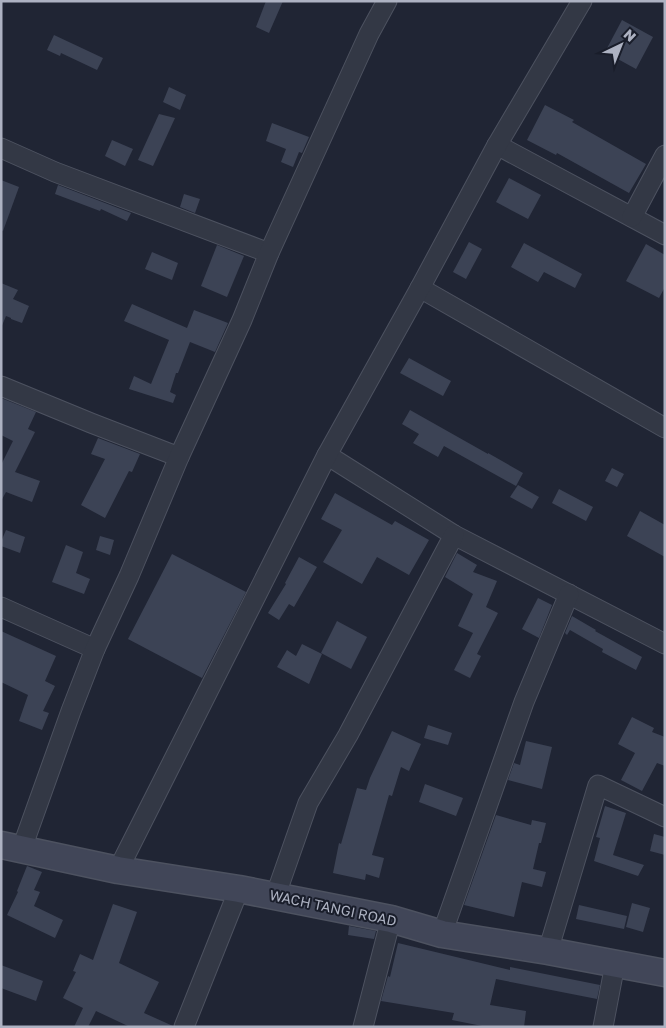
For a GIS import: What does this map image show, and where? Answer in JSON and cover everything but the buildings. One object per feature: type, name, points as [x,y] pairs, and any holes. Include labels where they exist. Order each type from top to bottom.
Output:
[{"type":"main road","name":"WACH TANGI ROAD","points":[[11,846],[118,870],[239,889],[391,919],[442,934],[665,972]]},
{"type":"street","points":[[11,846],[68,720],[95,649],[129,576],[179,457],[242,320],[269,253],[369,34],[387,1]]},
{"type":"street","points":[[118,870],[327,455],[497,145],[582,1]]},
{"type":"street","points":[[497,145],[665,235]]},
{"type":"street","points":[[1,148],[55,172],[269,253]]},
{"type":"street","points":[[632,217],[665,155]]},
{"type":"street","points":[[420,288],[665,428]]},
{"type":"street","points":[[1,386],[179,457]]},
{"type":"street","points":[[327,455],[454,535],[665,644]]},
{"type":"street","points":[[275,897],[308,803],[348,735],[454,535]]},
{"type":"street","points":[[442,934],[524,702],[570,594]]},
{"type":"street","points":[[1,607],[95,649]]},
{"type":"street","points":[[548,951],[598,785],[665,817]]},
{"type":"street","points":[[184,1027],[239,889]]},
{"type":"street","points":[[363,1027],[391,919]]},
{"type":"street","points":[[603,1027],[615,964]]}]
